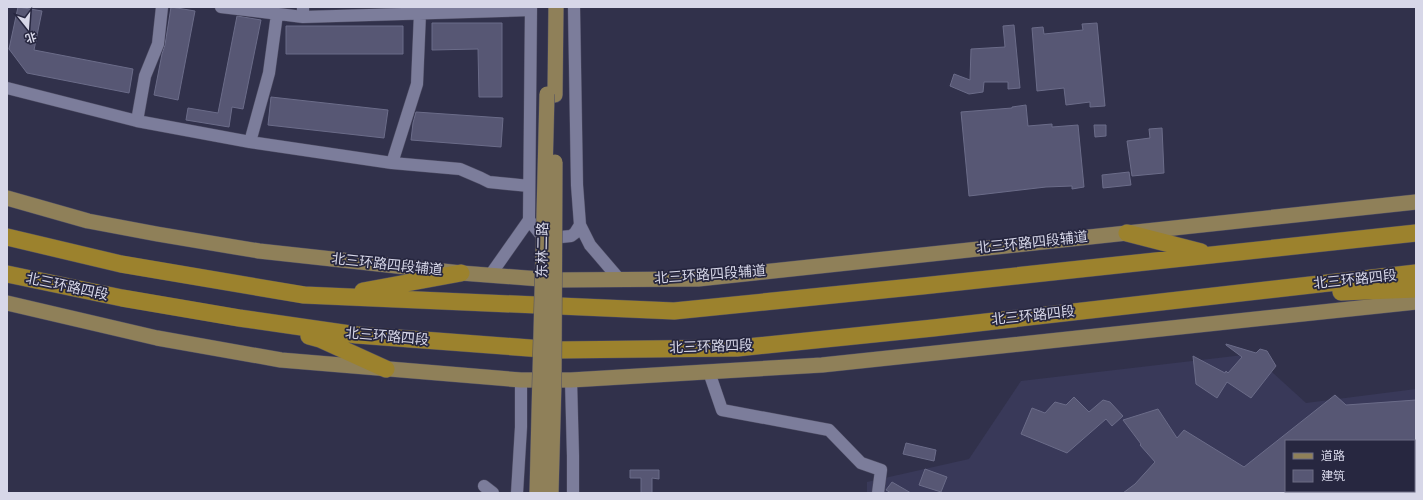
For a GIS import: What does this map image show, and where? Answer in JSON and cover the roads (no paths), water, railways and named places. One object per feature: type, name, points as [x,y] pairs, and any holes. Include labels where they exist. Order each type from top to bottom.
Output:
[{"type":"highway","points":[[1127,233],[1211,255]]},
{"type":"highway","points":[[7,237],[122,264],[304,295],[674,311],[1416,233]]},
{"type":"highway","points":[[333,296],[461,273]]},
{"type":"highway","name":"北三环路四段","points":[[7,274],[122,298],[239,318],[357,335],[556,350],[737,348],[933,328],[1416,273]]},
{"type":"highway","points":[[1217,296],[1416,289]]},
{"type":"highway","points":[[239,318],[320,339],[386,369]]},
{"type":"main road","name":"东林二路","points":[[547,7],[551,95],[554,382],[551,493]]},
{"type":"main road","name":"东林二路","points":[[537,493],[551,95],[556,7]]},
{"type":"main road","name":"北三环路四段辅道","points":[[7,198],[88,221],[259,251],[461,273],[491,274],[553,280],[698,279],[1416,202]]},
{"type":"main road","points":[[7,303],[156,338],[273,358],[521,380],[570,380],[822,365],[1416,302]]},
{"type":"street","points":[[137,121],[145,76],[158,44],[162,7]]},
{"type":"street","points":[[221,7],[277,14],[303,12],[420,13],[531,8],[529,220],[491,274]]},
{"type":"street","points":[[574,7],[577,185],[580,225],[590,245],[620,280]]},
{"type":"street","points":[[392,163],[417,84],[420,13]]},
{"type":"street","points":[[250,142],[269,74],[277,14]]},
{"type":"street","points":[[7,88],[137,121],[250,142],[392,163],[460,169],[489,182],[529,186]]},
{"type":"street","points":[[529,220],[541,235],[551,238],[571,236],[580,225]]},
{"type":"street","points":[[708,372],[722,410],[829,430],[861,463],[881,470],[878,493]]},
{"type":"street","points":[[517,493],[521,427],[521,380]]},
{"type":"street","points":[[570,380],[573,493]]}]
